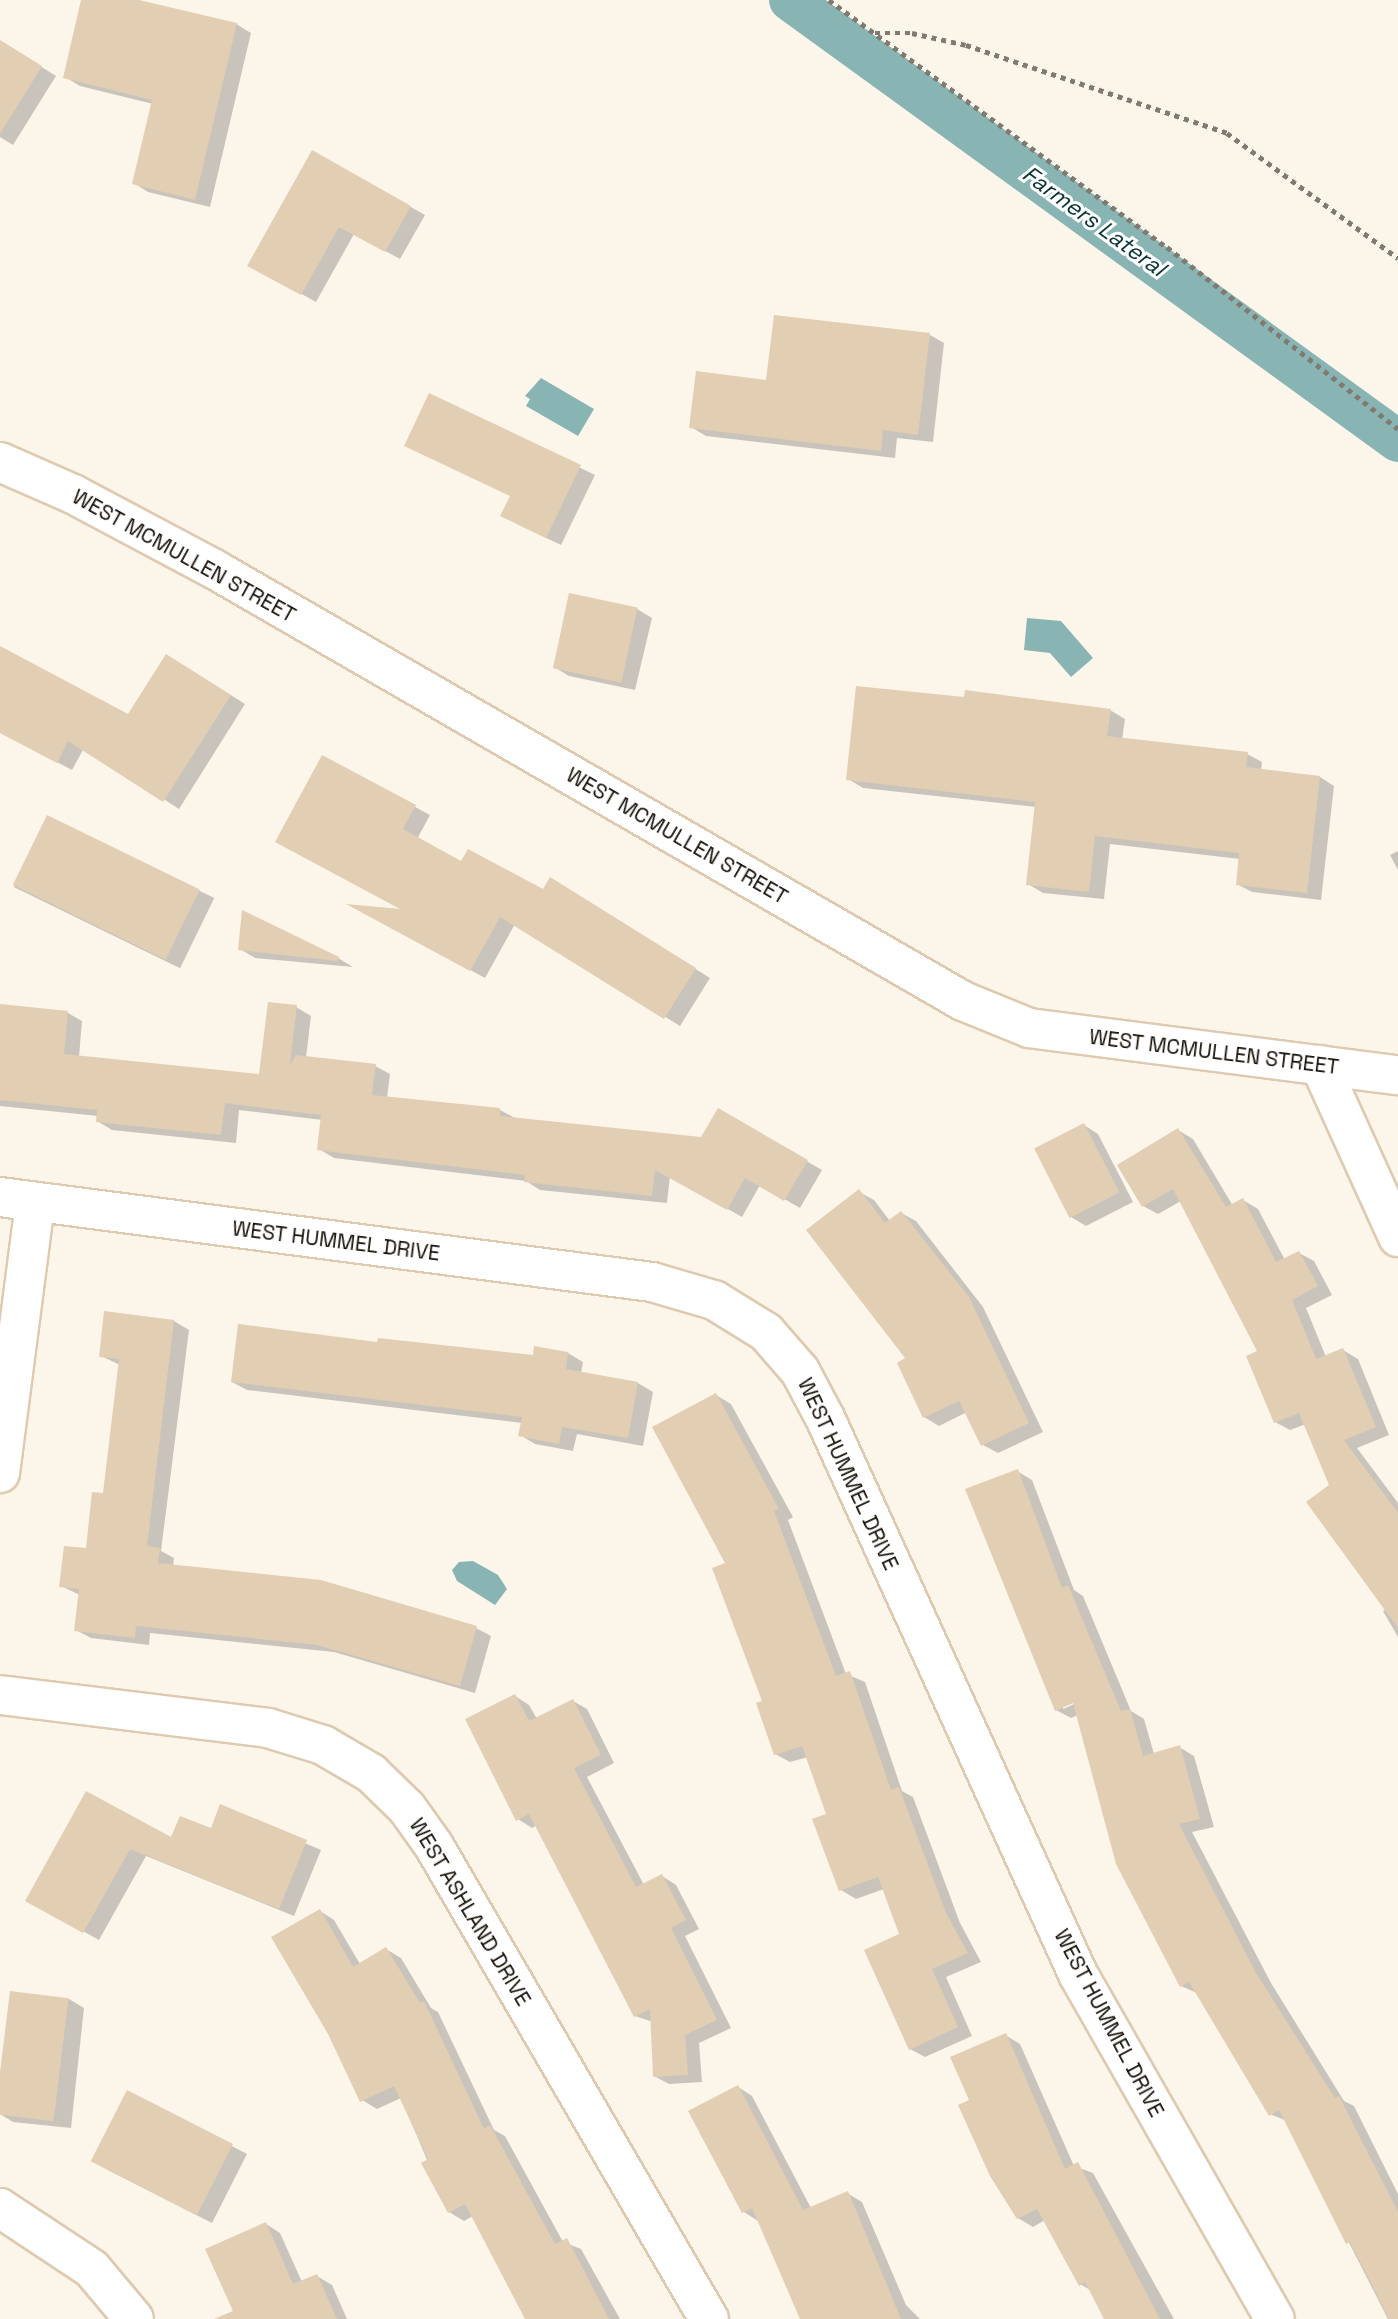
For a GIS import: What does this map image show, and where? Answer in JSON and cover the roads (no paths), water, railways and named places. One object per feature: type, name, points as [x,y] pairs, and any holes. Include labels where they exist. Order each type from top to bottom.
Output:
[{"type":"street","name":"WEST MCMULLEN STREET","points":[[0,462],[73,494],[214,569],[963,1001],[1029,1028],[1398,1075]]},
{"type":"street","points":[[1320,1065],[1398,1237]]},
{"type":"street","points":[[0,1473],[18,1199]]},
{"type":"street","name":"WEST HUMMEL DRIVE","points":[[18,1199],[652,1282],[714,1300],[766,1332],[800,1371],[826,1420],[1078,1974],[1275,2319]]},
{"type":"street","name":"WEST ASHLAND DRIVE","points":[[0,1695],[268,1728],[323,1745],[370,1773],[407,1808],[434,1846],[709,2319]]},
{"type":"street","points":[[0,2208],[92,2269],[134,2319]]},
{"type":"water","points":[[541,378],[594,409],[578,436],[526,406],[530,399],[525,396]]},
{"type":"water","points":[[1027,618],[1061,621],[1093,658],[1071,677],[1050,653],[1024,650]]},
{"type":"water","points":[[473,1561],[498,1575],[507,1589],[495,1605],[457,1581],[452,1570],[459,1562]]},
{"type":"waterway","name":"Farmers Lateral","points":[[790,0],[1398,441]]}]
